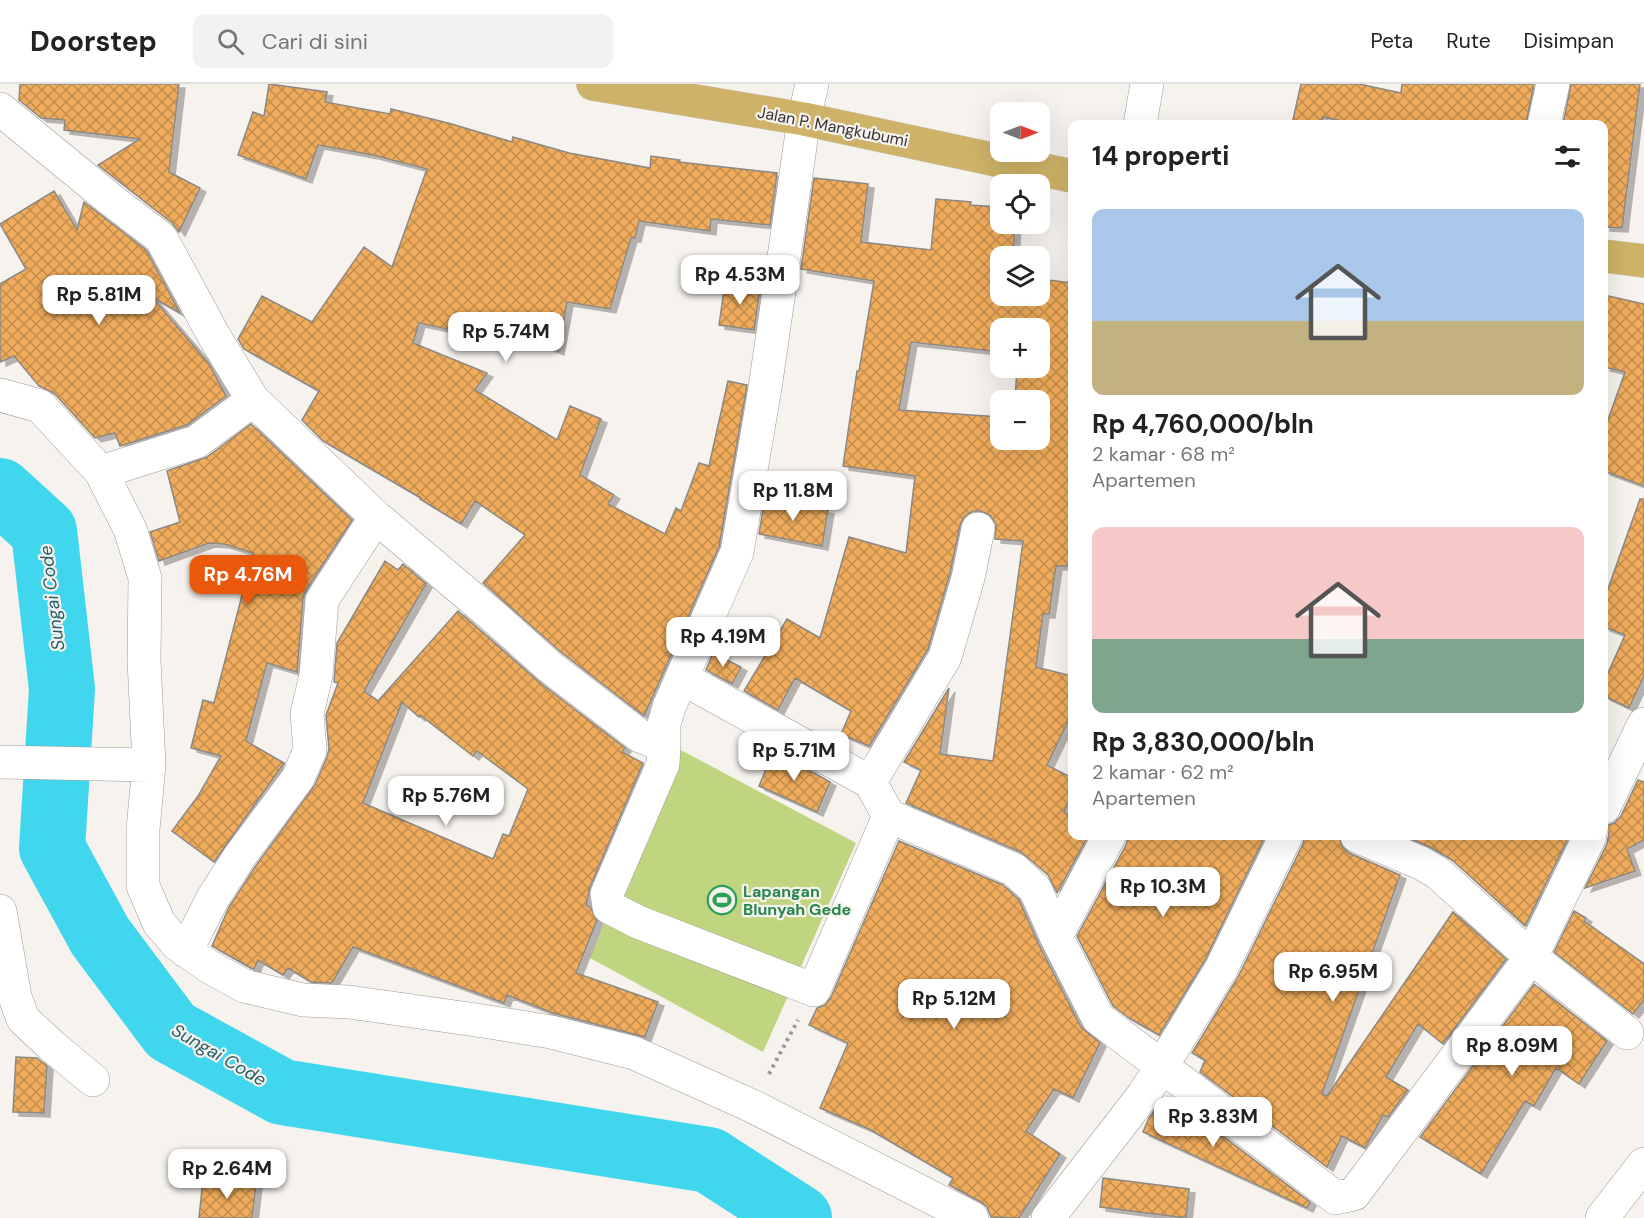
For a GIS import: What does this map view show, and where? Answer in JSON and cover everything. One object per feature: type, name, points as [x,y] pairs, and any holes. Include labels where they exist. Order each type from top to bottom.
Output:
[{"type":"main road","name":"Jalan P. Mangkubumi","points":[[593,84],[804,119],[1068,175]]},
{"type":"main road","points":[[1608,256],[1644,261]]},
{"type":"street","points":[[812,84],[804,119],[765,388],[737,552],[664,724],[663,764],[607,894],[609,907],[638,922],[814,990],[889,816]]},
{"type":"street","points":[[1141,120],[1147,84]]},
{"type":"street","points":[[1545,120],[1553,84]]},
{"type":"street","points":[[0,109],[161,238],[214,336],[253,400],[376,517],[493,616],[550,668],[640,736],[664,745]]},
{"type":"street","points":[[0,395],[40,406],[101,472],[130,529],[145,578],[144,660],[137,765],[143,829],[143,886],[159,923],[177,944],[208,966],[244,986],[303,1000],[349,1002],[494,1022],[551,1032],[634,1053],[752,1106],[972,1218]]},
{"type":"street","points":[[101,472],[196,442],[253,400]]},
{"type":"street","points":[[186,951],[213,898],[240,856],[298,778],[310,750],[307,714],[316,675],[322,600],[376,517]]},
{"type":"street","points":[[870,782],[945,657],[968,578],[978,529]]},
{"type":"street","points":[[682,678],[870,782],[889,816],[1013,869],[1035,889],[1098,1018],[1336,1198],[1354,1194],[1531,957],[1588,840]]},
{"type":"street","points":[[1608,799],[1644,724]]},
{"type":"street","points":[[7,762],[137,765]]},
{"type":"street","points":[[1056,936],[1107,840]]},
{"type":"street","points":[[1050,1217],[1144,1094],[1162,1066],[1221,969],[1284,840]]},
{"type":"street","points":[[1366,840],[1421,863],[1438,873],[1531,957],[1627,1033]]},
{"type":"street","points":[[0,911],[15,997],[23,1019],[93,1080]]},
{"type":"street","points":[[1602,1218],[1644,1164]]},
{"type":"path","points":[[752,1106],[814,990]]},
{"type":"green space","name":"Lapangan Blunyah Gede","points":[[677,748],[856,843],[763,1052],[590,958]]},
{"type":"building","points":[[20,84],[179,84],[169,172],[200,188],[179,232],[172,223],[98,165],[140,139],[64,130],[65,120],[41,118],[19,100]]},
{"type":"building","points":[[269,84],[327,92],[325,102],[390,114],[391,109],[512,142],[513,137],[569,153],[650,168],[651,156],[680,160],[679,162],[777,173],[770,225],[711,219],[710,231],[639,221],[635,238],[631,238],[610,309],[567,302],[558,351],[516,334],[510,342],[419,323],[413,343],[487,373],[475,390],[557,440],[570,406],[601,419],[580,475],[614,495],[608,504],[665,534],[676,508],[681,511],[699,463],[709,466],[728,381],[747,385],[719,547],[644,716],[562,653],[483,583],[525,535],[475,501],[461,524],[323,441],[302,420],[319,391],[244,349],[238,339],[262,296],[312,322],[364,247],[392,267],[427,169],[373,155],[318,145],[306,179],[238,155],[253,112],[264,116]]},
{"type":"building","points":[[1301,84],[1359,84],[1401,93],[1402,84],[1534,84],[1527,120],[1337,120],[1323,117],[1322,120],[1293,120]]},
{"type":"building","points":[[1571,84],[1640,84],[1622,228],[1608,227],[1608,120],[1564,120]]},
{"type":"building","points":[[814,178],[868,184],[861,242],[931,250],[936,199],[990,206],[990,234],[1014,234],[1014,246],[990,246],[990,306],[1050,306],[1050,280],[1068,282],[1068,566],[1056,566],[1049,614],[1043,614],[1036,667],[1068,675],[1068,721],[1047,765],[1068,776],[1068,802],[1064,812],[1068,814],[1068,840],[1086,840],[1057,893],[1048,875],[1021,852],[906,803],[921,770],[904,762],[949,688],[940,754],[993,761],[1023,541],[995,539],[996,524],[990,515],[981,511],[973,511],[964,517],[928,649],[869,746],[841,734],[851,711],[795,678],[778,710],[744,691],[787,619],[820,638],[849,537],[906,553],[915,476],[843,466],[857,371],[859,371],[874,281],[801,269]],"holes":[[[990,318],[1050,318],[1050,378],[1016,378],[1016,390],[1050,390],[1050,450],[990,450],[990,416],[899,410],[911,342],[990,351]]]},
{"type":"building","points":[[54,191],[77,230],[84,202],[146,250],[180,313],[152,297],[209,364],[226,396],[187,425],[120,446],[115,433],[95,438],[54,393],[39,386],[14,356],[0,362],[0,284],[26,269],[0,224]]},
{"type":"building","points":[[725,283],[760,288],[754,330],[719,325]]},
{"type":"building","points":[[1608,296],[1644,304],[1644,486],[1608,472],[1608,420],[1625,372],[1608,368]]},
{"type":"building","points":[[251,424],[352,520],[303,598],[297,672],[267,663],[246,741],[284,763],[214,862],[172,831],[198,796],[221,756],[191,748],[203,700],[214,703],[253,553],[224,544],[209,543],[159,561],[150,532],[180,522],[167,471],[207,457]]},
{"type":"building","points":[[765,497],[828,510],[822,546],[759,534]]},
{"type":"building","points":[[1640,499],[1644,499],[1644,676],[1629,708],[1608,698],[1608,673],[1625,635],[1608,629],[1608,589]]},
{"type":"building","points":[[385,561],[398,570],[403,564],[426,584],[364,691],[378,701],[458,611],[539,682],[625,748],[622,752],[643,763],[590,887],[586,905],[590,907],[597,920],[576,973],[658,1002],[645,1037],[553,1013],[507,995],[504,1003],[353,947],[332,983],[311,982],[288,968],[283,975],[258,960],[254,969],[212,946],[229,907],[315,785],[327,757],[329,749],[326,715],[338,683],[334,682],[337,643]],"holes":[[[402,702],[419,717],[420,715],[473,756],[477,751],[528,789],[509,836],[503,834],[493,859],[363,803]]]},
{"type":"building","points":[[713,653],[741,667],[732,684],[706,670]]},
{"type":"building","points":[[774,750],[830,782],[817,812],[759,786]]},
{"type":"building","points":[[1638,780],[1644,782],[1644,840],[1627,849],[1635,871],[1585,888],[1607,844],[1608,825],[1621,816]]},
{"type":"building","points":[[1127,840],[1263,840],[1205,960],[1159,1035],[1113,1006],[1077,936]]},
{"type":"building","points":[[1304,840],[1340,840],[1342,847],[1349,853],[1400,875],[1322,1094],[1327,1096],[1453,912],[1506,959],[1443,1044],[1418,1024],[1386,1077],[1408,1090],[1388,1117],[1383,1115],[1365,1148],[1342,1136],[1327,1167],[1200,1072],[1205,1060],[1192,1053],[1238,977]]},
{"type":"building","points":[[1413,840],[1567,840],[1525,926],[1451,859]]},
{"type":"building","points":[[899,841],[1003,885],[1019,900],[1081,1027],[1100,1043],[1073,1098],[1054,1089],[1026,1131],[1060,1154],[1019,1218],[991,1217],[987,1207],[981,1202],[949,1185],[953,1178],[869,1129],[820,1108],[848,1043],[809,1025],[817,1008],[825,1005],[831,997]]},
{"type":"building","points":[[1574,911],[1586,918],[1584,921],[1644,964],[1644,1000],[1633,1014],[1554,952]]},
{"type":"building","points":[[1534,984],[1607,1041],[1579,1084],[1556,1068],[1534,1106],[1525,1101],[1481,1174],[1420,1137]]},
{"type":"building","points":[[16,1057],[37,1058],[47,1066],[44,1113],[13,1112]]},
{"type":"building","points":[[1163,1099],[1185,1108],[1310,1202],[1307,1208],[1143,1132],[1149,1118]]},
{"type":"building","points":[[1103,1178],[1189,1189],[1186,1218],[1100,1207]]},
{"type":"building","points":[[203,1179],[256,1184],[252,1218],[199,1218]]},
{"type":"waterway","name":"Sungai Code","points":[[0,491],[44,531],[62,689],[52,848],[100,936],[171,1031],[282,1092],[709,1160],[799,1218]]},
{"type":"place","name":"Lapangan Blunyah Gede","points":[[722,900]]}]
